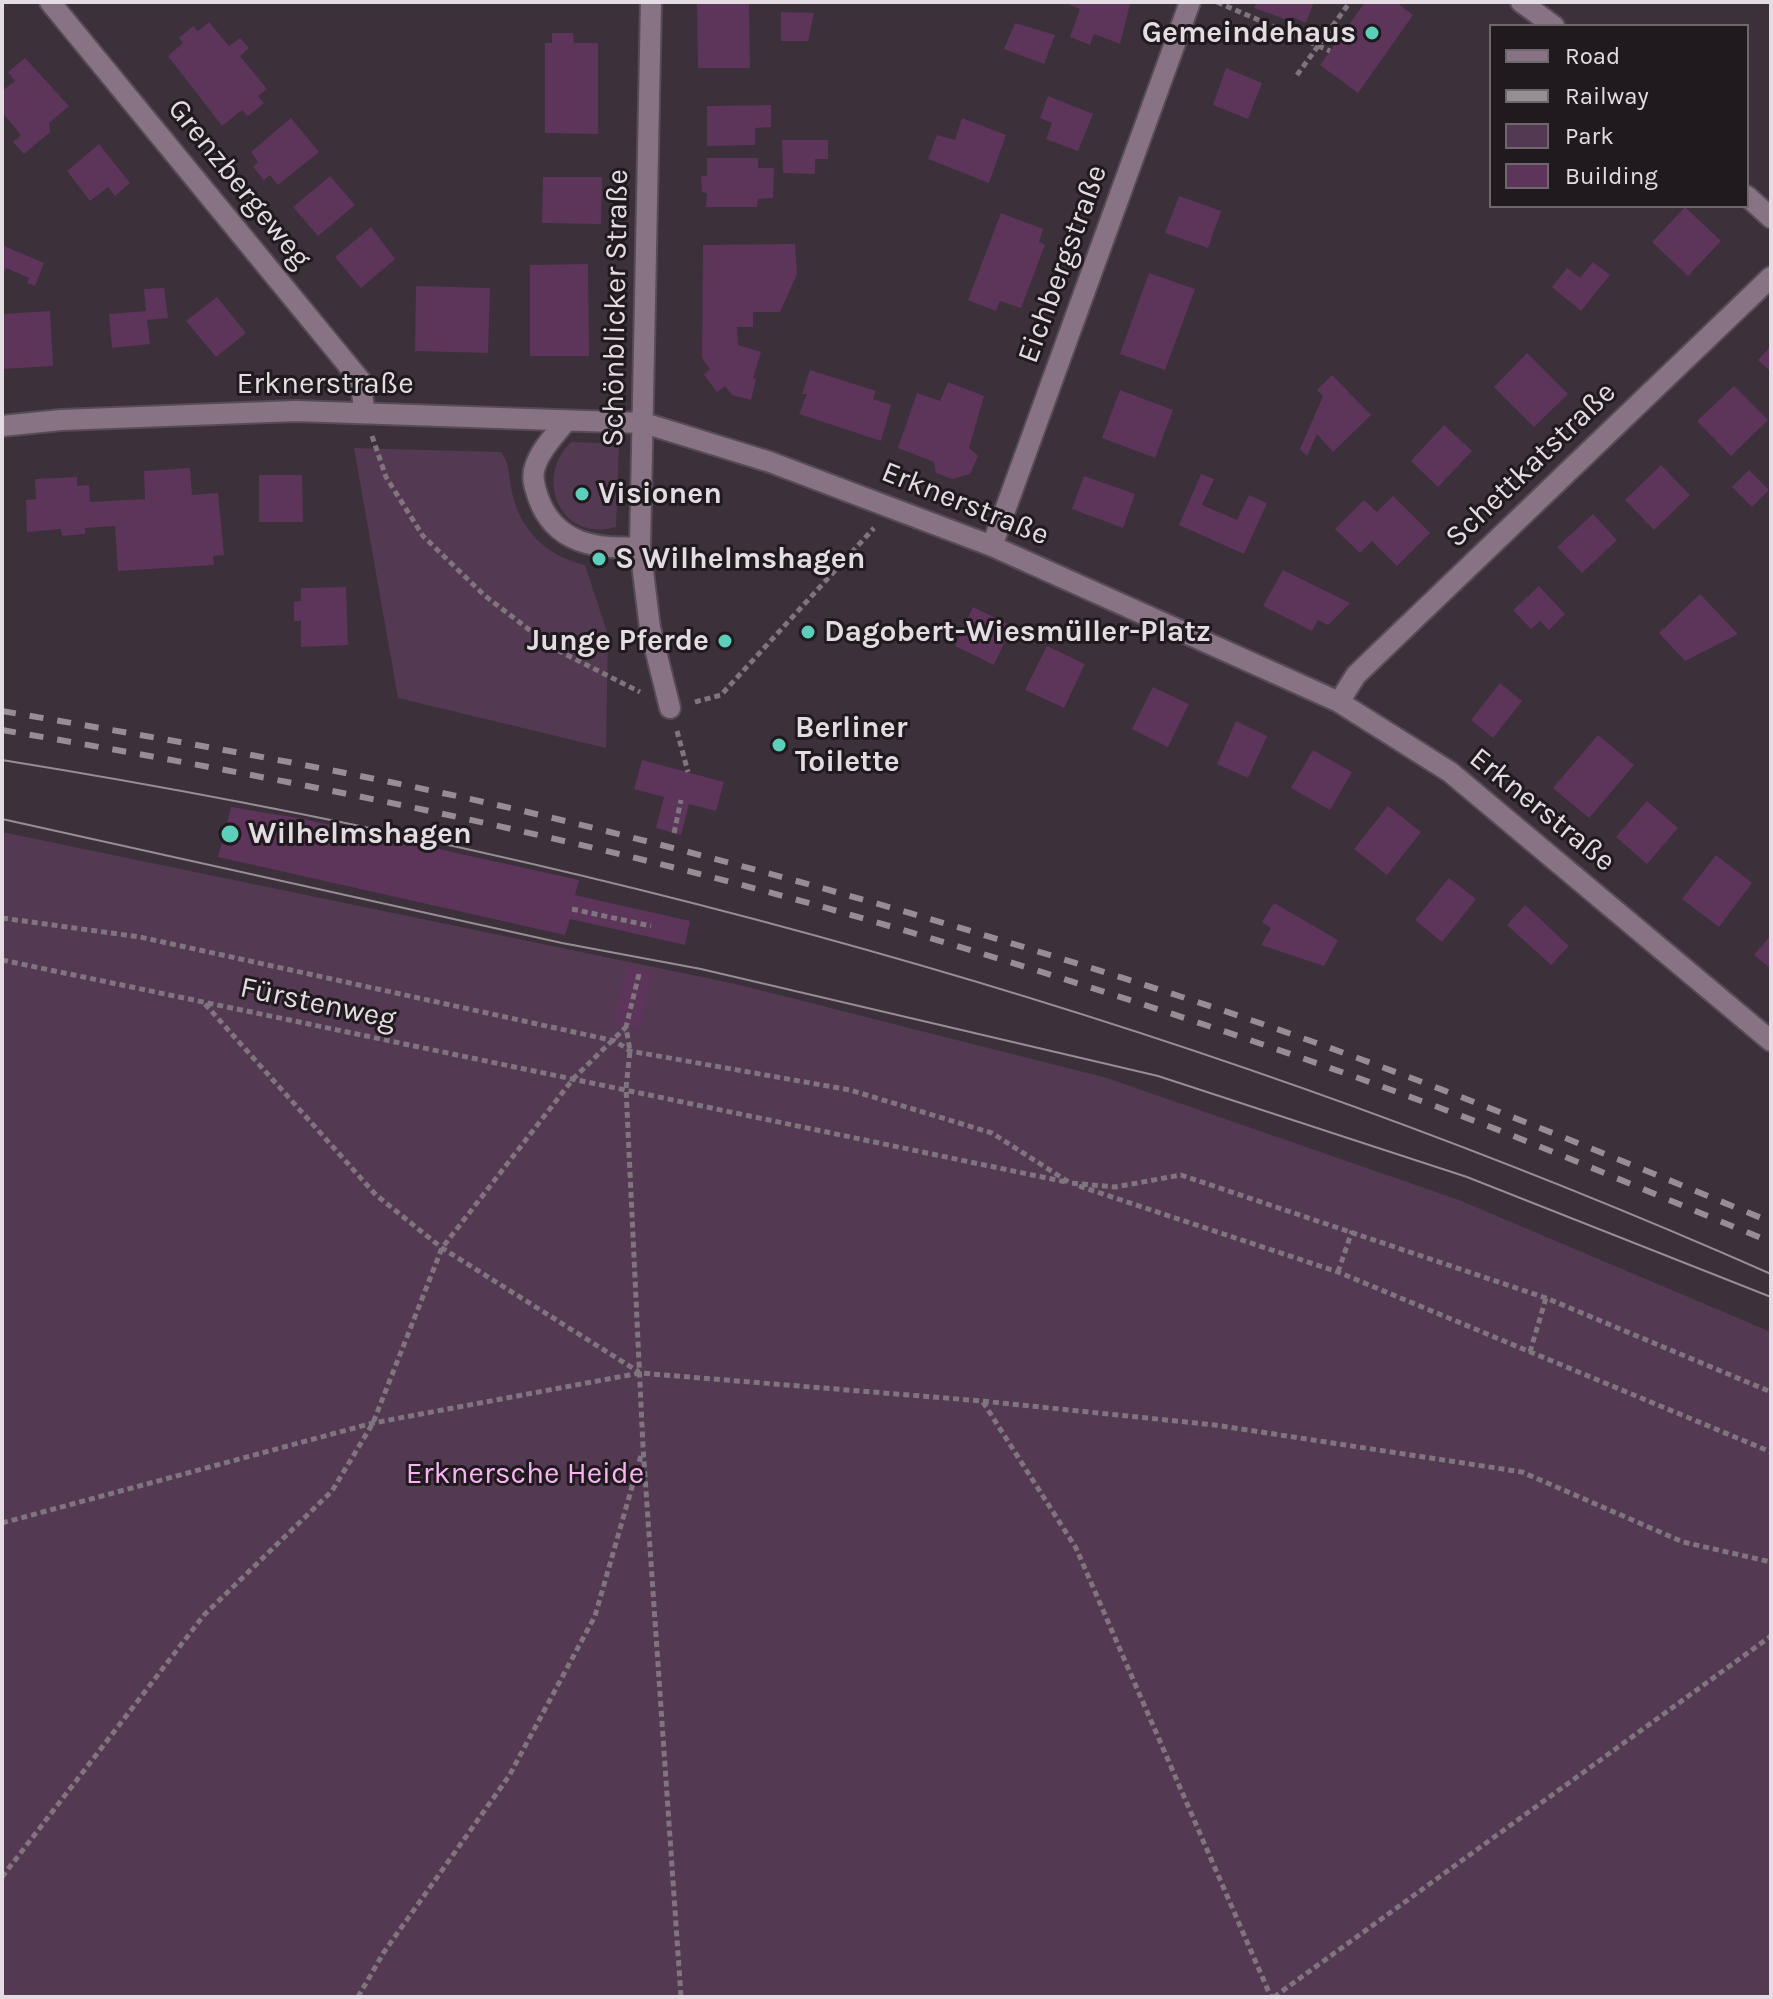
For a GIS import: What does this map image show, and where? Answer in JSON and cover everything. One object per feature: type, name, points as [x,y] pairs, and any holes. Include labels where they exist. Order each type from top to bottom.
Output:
[{"type":"street","name":"Grenzbergeweg","points":[[50,2],[361,381],[364,412]]},
{"type":"street","name":"Schönblicker Straße","points":[[651,2],[640,547],[650,628],[670,708]]},
{"type":"street","name":"Eichbergstraße","points":[[992,546],[1190,2]]},
{"type":"street","points":[[1521,2],[1551,24]]},
{"type":"street","points":[[1749,198],[1771,218]]},
{"type":"street","name":"Schettkatstraße","points":[[1339,702],[1356,675],[1771,277]]},
{"type":"street","name":"Erknerstraße","points":[[2,426],[61,420],[364,412],[644,423],[770,462],[992,546],[1339,702],[1450,772],[1771,1041]]},
{"type":"street","points":[[566,421],[534,468],[534,483],[542,508],[575,541],[597,547],[640,547]]},
{"type":"path","points":[[1217,2],[1330,51]]},
{"type":"path","points":[[1297,75],[1350,2]]},
{"type":"path","points":[[364,412],[386,477],[433,546],[484,595],[553,648],[670,708],[721,695],[873,530],[883,503]]},
{"type":"path","points":[[670,708],[688,772]]},
{"type":"path","points":[[674,833],[681,800]]},
{"type":"path","points":[[572,909],[651,926]]},
{"type":"path","points":[[2,918],[140,937],[615,1041],[630,1051],[850,1090],[992,1133],[1070,1183],[1338,1272],[1771,1452]]},
{"type":"path","name":"Fürstenweg","points":[[2,960],[1070,1183]]},
{"type":"path","points":[[639,974],[626,1027],[630,1051],[626,1088],[643,1447],[681,1997]]},
{"type":"path","points":[[204,1003],[376,1195],[442,1248],[640,1373]]},
{"type":"path","points":[[2,1877],[204,1615],[332,1491],[373,1423],[442,1248],[573,1079],[626,1027]]},
{"type":"path","points":[[1070,1183],[1115,1187],[1181,1175],[1546,1298],[1771,1392]]},
{"type":"path","points":[[1338,1272],[1352,1231]]},
{"type":"path","points":[[1530,1352],[1546,1298]]},
{"type":"path","points":[[2,1523],[373,1423],[640,1373],[982,1401],[1215,1425],[1522,1472],[1683,1542],[1771,1562]]},
{"type":"path","points":[[982,1401],[1076,1548],[1272,1997],[1771,1636]]},
{"type":"path","points":[[358,1997],[384,1952],[509,1776],[595,1616],[643,1447]]},
{"type":"green space","points":[[571,442],[619,444],[616,527],[597,529],[580,526],[568,517],[559,504],[554,489],[554,473],[560,457]]},
{"type":"green space","points":[[354,448],[501,452],[515,502],[527,528],[558,555],[585,565],[608,635],[606,748],[398,698]]},
{"type":"green space","name":"Erknersche Heide","points":[[2,832],[736,984],[1107,1078],[1459,1200],[1771,1332],[1771,1997],[2,1997]]},
{"type":"building","points":[[697,2],[749,2],[750,68],[698,68]]},
{"type":"building","points":[[1063,2],[1130,4],[1120,44],[1094,34],[1090,45],[1070,37],[1080,9]]},
{"type":"building","points":[[1257,2],[1314,2],[1306,23],[1292,17],[1290,21],[1254,8]]},
{"type":"building","name":"Gemeindehaus","points":[[1365,2],[1396,2],[1413,15],[1358,93],[1320,65]]},
{"type":"building","points":[[781,12],[814,13],[808,41],[781,41]]},
{"type":"building","points":[[209,22],[229,46],[240,38],[249,48],[240,56],[267,89],[258,96],[264,103],[248,116],[242,110],[222,126],[168,56],[183,43],[179,38],[193,26],[198,31]]},
{"type":"building","points":[[1015,23],[1055,35],[1044,64],[1004,49]]},
{"type":"building","points":[[552,33],[573,33],[574,43],[598,43],[598,134],[545,133],[545,43],[552,43]]},
{"type":"building","points":[[25,58],[69,106],[49,123],[50,132],[24,154],[13,142],[21,135],[2,112],[2,91],[15,81],[8,72]]},
{"type":"building","points":[[1226,68],[1262,83],[1248,119],[1213,105]]},
{"type":"building","points":[[1048,96],[1093,114],[1078,151],[1046,139],[1052,123],[1040,118]]},
{"type":"building","points":[[771,105],[771,127],[755,128],[755,145],[707,146],[707,106]]},
{"type":"building","points":[[291,118],[319,152],[278,185],[270,175],[264,180],[253,167],[258,162],[251,152]]},
{"type":"building","points":[[962,118],[1006,135],[989,183],[928,159],[937,135],[955,140]]},
{"type":"building","points":[[782,140],[828,140],[828,159],[815,159],[815,174],[783,173]]},
{"type":"building","points":[[99,144],[130,183],[115,196],[108,187],[90,201],[67,171]]},
{"type":"building","points":[[707,158],[758,158],[758,168],[774,168],[773,198],[758,199],[757,207],[706,207],[707,193],[702,192],[701,176],[707,176]]},
{"type":"building","points":[[330,176],[355,205],[318,236],[293,207]]},
{"type":"building","points":[[543,177],[602,177],[601,224],[542,223]]},
{"type":"building","points":[[1179,196],[1221,211],[1208,248],[1165,233]]},
{"type":"building","points":[[1684,208],[1721,241],[1688,276],[1652,242]]},
{"type":"building","points":[[1001,213],[1043,229],[1039,242],[1045,245],[1021,308],[1000,301],[996,311],[968,300]]},
{"type":"building","points":[[371,227],[395,259],[361,288],[335,257]]},
{"type":"building","points":[[795,244],[797,274],[780,312],[753,312],[753,327],[737,327],[738,345],[761,352],[753,378],[756,379],[751,400],[732,395],[725,386],[717,392],[704,375],[710,369],[702,358],[703,245]]},
{"type":"building","points":[[2,245],[44,263],[35,286],[27,283],[29,278],[6,268],[2,276]]},
{"type":"building","points":[[1593,262],[1610,275],[1581,311],[1552,287],[1567,268],[1580,278]]},
{"type":"building","points":[[588,264],[589,356],[530,356],[530,265]]},
{"type":"building","points":[[1149,273],[1195,289],[1165,370],[1120,354]]},
{"type":"building","points":[[416,286],[490,288],[488,353],[415,351]]},
{"type":"building","points":[[164,288],[168,318],[147,320],[150,344],[112,348],[109,314],[146,311],[144,289]]},
{"type":"building","points":[[217,297],[246,333],[216,357],[186,321]]},
{"type":"building","points":[[50,311],[53,366],[2,369],[2,314]]},
{"type":"building","points":[[1771,346],[1771,372],[1758,360]]},
{"type":"building","points":[[1527,353],[1568,394],[1534,427],[1494,387]]},
{"type":"building","points":[[810,370],[876,391],[873,399],[891,405],[881,441],[799,414],[807,394],[802,394]]},
{"type":"building","points":[[1332,375],[1371,415],[1333,452],[1317,434],[1307,456],[1300,449],[1323,396],[1317,390]]},
{"type":"building","points":[[948,382],[984,396],[969,448],[978,456],[970,474],[952,479],[936,473],[934,462],[898,448],[917,393],[940,401]]},
{"type":"building","points":[[1734,386],[1768,420],[1731,456],[1697,421]]},
{"type":"building","points":[[1120,390],[1173,410],[1155,458],[1102,438]]},
{"type":"building","points":[[1444,425],[1472,451],[1438,487],[1411,461]]},
{"type":"building","points":[[1661,465],[1690,495],[1654,530],[1625,500]]},
{"type":"building","points":[[190,468],[192,495],[218,493],[224,555],[213,556],[214,565],[118,571],[115,526],[85,528],[85,534],[62,536],[61,529],[27,532],[26,500],[36,499],[35,479],[77,477],[77,486],[89,485],[90,502],[145,499],[144,471]]},
{"type":"building","points":[[1749,470],[1769,490],[1752,507],[1732,487]]},
{"type":"building","points":[[1201,474],[1214,479],[1202,505],[1237,520],[1249,495],[1267,503],[1244,554],[1179,525]]},
{"type":"building","points":[[259,475],[302,475],[303,522],[259,522]]},
{"type":"building","points":[[1084,476],[1135,494],[1123,528],[1072,509]]},
{"type":"building","points":[[1393,496],[1430,533],[1397,566],[1372,541],[1360,553],[1335,529],[1364,500],[1377,512]]},
{"type":"building","points":[[1593,514],[1617,540],[1582,573],[1557,547]]},
{"type":"building","points":[[1283,570],[1350,603],[1328,625],[1318,620],[1312,631],[1263,606]]},
{"type":"building","points":[[1539,586],[1565,614],[1549,630],[1540,621],[1531,629],[1513,610]]},
{"type":"building","points":[[346,587],[348,645],[301,647],[301,621],[294,621],[294,602],[301,601],[301,588]]},
{"type":"building","points":[[1700,594],[1738,634],[1685,661],[1659,633]]},
{"type":"building","points":[[973,607],[1012,626],[994,665],[955,646]]},
{"type":"building","points":[[1047,646],[1085,664],[1064,708],[1025,690]]},
{"type":"building","points":[[1500,683],[1522,701],[1493,738],[1471,720]]},
{"type":"building","points":[[1153,687],[1189,704],[1168,747],[1132,729]]},
{"type":"building","points":[[1236,721],[1267,736],[1248,778],[1217,764]]},
{"type":"building","points":[[1598,735],[1634,765],[1589,818],[1553,788]]},
{"type":"building","name":"Berliner Toilette","points":[[772,738],[787,741],[785,752],[770,750]]},
{"type":"building","points":[[1313,750],[1352,772],[1330,810],[1291,788]]},
{"type":"building","points":[[642,760],[724,782],[716,811],[689,804],[681,835],[656,828],[664,797],[634,789]]},
{"type":"building","points":[[1647,801],[1678,828],[1647,864],[1616,837]]},
{"type":"building","points":[[1388,806],[1421,832],[1387,875],[1354,849]]},
{"type":"building","points":[[231,807],[303,819],[579,880],[575,895],[690,921],[685,945],[570,919],[565,935],[218,857]]},
{"type":"building","points":[[1716,855],[1752,883],[1719,927],[1682,899]]},
{"type":"building","points":[[1449,878],[1476,899],[1442,942],[1415,920]]},
{"type":"building","points":[[1274,903],[1338,940],[1324,966],[1261,945],[1271,928],[1262,922]]},
{"type":"building","points":[[1525,905],[1569,946],[1551,965],[1507,925]]},
{"type":"building","points":[[1771,935],[1771,969],[1754,955]]},
{"type":"building","points":[[626,966],[653,972],[640,1030],[613,1024]]},
{"type":"tram line","points":[[2,760],[229,800],[456,847],[680,900],[903,960],[1124,1028],[1342,1102],[1558,1184],[1771,1274]]},
{"type":"tram line","points":[[2,819],[562,943],[701,969],[1158,1076],[1467,1177],[1771,1297]]},
{"type":"railway","points":[[2,711],[281,760],[488,803],[715,859],[871,902],[1105,972],[1331,1048],[1771,1222]]},
{"type":"railway","points":[[2,730],[221,769],[439,813],[656,863],[872,921],[1105,992],[1336,1070],[1524,1140],[1771,1242]]},
{"type":"place","name":"Gemeindehaus","points":[[1372,33]]},
{"type":"place","name":"Visionen","points":[[582,494]]},
{"type":"place","name":"S Wilhelmshagen","points":[[599,559]]},
{"type":"place","name":"Dagobert-Wiesmüller-Platz","points":[[808,632]]},
{"type":"place","name":"Junge Pferde","points":[[725,641]]},
{"type":"place","name":"Berliner Toilette","points":[[779,745]]},
{"type":"place","name":"Wilhelmshagen","points":[[230,834]]}]
